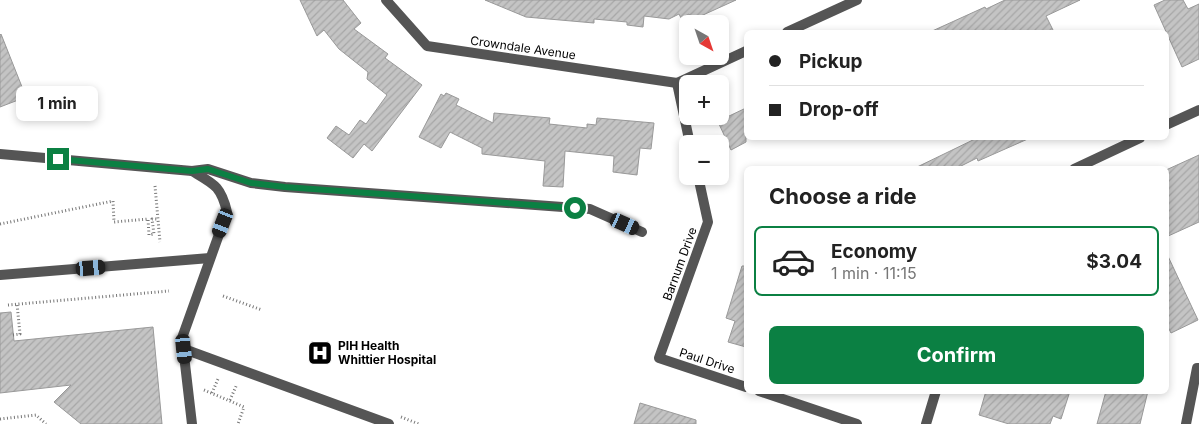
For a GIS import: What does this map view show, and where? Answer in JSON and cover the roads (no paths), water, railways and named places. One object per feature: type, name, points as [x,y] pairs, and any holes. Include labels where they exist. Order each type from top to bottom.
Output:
[{"type":"street","name":"Crowndale Avenue","points":[[386,0],[427,46],[677,83]]},
{"type":"street","points":[[791,30],[857,0]]},
{"type":"street","points":[[688,135],[677,83],[744,52]]},
{"type":"street","points":[[1169,124],[1199,110]]},
{"type":"street","points":[[1080,166],[1136,140]]},
{"type":"street","points":[[0,154],[192,171],[208,169],[251,183],[590,209],[642,232]]},
{"type":"street","points":[[192,171],[214,184],[223,196],[227,212],[182,338],[192,424]]},
{"type":"street","name":"Barnum Drive","points":[[659,358],[708,222],[700,185]]},
{"type":"street","points":[[0,275],[210,258]]},
{"type":"street","points":[[184,349],[389,424]]},
{"type":"street","name":"Paul Drive","points":[[659,358],[744,386]]},
{"type":"street","points":[[1186,424],[1197,368],[1199,368]]},
{"type":"street","points":[[767,394],[857,424]]},
{"type":"street","points":[[926,424],[935,394]]},
{"type":"place","name":"PIH Health Whittier Hospital","points":[[320,353]]}]
